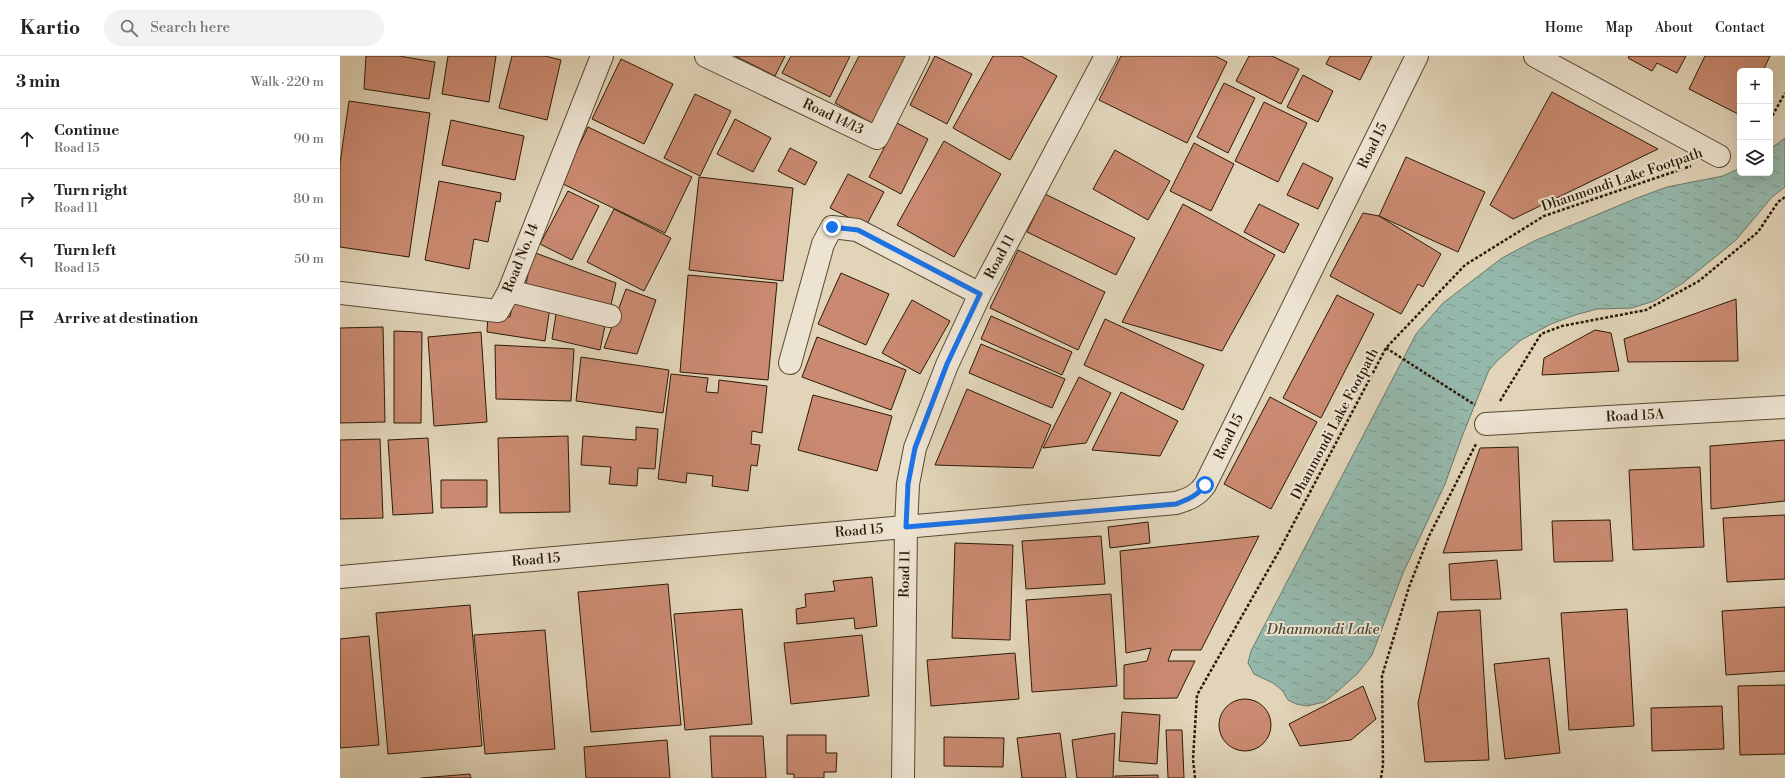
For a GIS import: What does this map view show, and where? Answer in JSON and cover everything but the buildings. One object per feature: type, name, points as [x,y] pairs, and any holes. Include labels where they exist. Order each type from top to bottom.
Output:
[{"type":"street","name":"Road No. 14","points":[[340,293],[498,311],[509,291],[602,56]]},
{"type":"street","name":"Road 14/13","points":[[706,56],[877,138],[918,56]]},
{"type":"street","name":"Road 11","points":[[903,778],[906,527],[908,484],[915,448],[947,364],[980,294],[1106,56]]},
{"type":"street","name":"Road 15","points":[[340,577],[1176,504],[1189,499],[1198,494],[1205,485],[1417,56]]},
{"type":"street","points":[[1536,56],[1720,156]]},
{"type":"street","points":[[790,363],[823,244],[832,227],[858,230],[980,294]]},
{"type":"street","points":[[509,291],[610,316]]},
{"type":"street","name":"Road 15A","points":[[1482,416],[1785,407]]},
{"type":"path","points":[[1773,115],[1785,94]]},
{"type":"path","name":"Dhanmondi Lake Footpath","points":[[1195,778],[1193,758],[1197,695],[1279,551],[1386,348],[1464,265],[1544,216],[1720,156]]},
{"type":"path","points":[[1381,778],[1383,765],[1382,676],[1410,587],[1429,536],[1482,416],[1541,334],[1562,326],[1646,310],[1699,281],[1758,232],[1778,202],[1785,197]]},
{"type":"path","points":[[1386,348],[1399,355],[1482,416]]},
{"type":"water","name":"Dhanmondi Lake","points":[[1785,138],[1785,187],[1772,197],[1736,240],[1683,283],[1654,301],[1632,308],[1597,309],[1551,324],[1521,340],[1489,370],[1463,434],[1445,484],[1403,573],[1372,655],[1358,673],[1324,702],[1307,706],[1296,704],[1288,700],[1282,690],[1273,683],[1254,674],[1248,663],[1251,651],[1416,334],[1443,303],[1502,258],[1534,241],[1637,198],[1667,187],[1723,176],[1737,169],[1737,176],[1773,176],[1773,147]]},
{"type":"route","points":[[832,227],[858,230],[980,294],[947,364],[915,448],[908,484],[906,527],[1176,504],[1198,494],[1205,485]]}]
